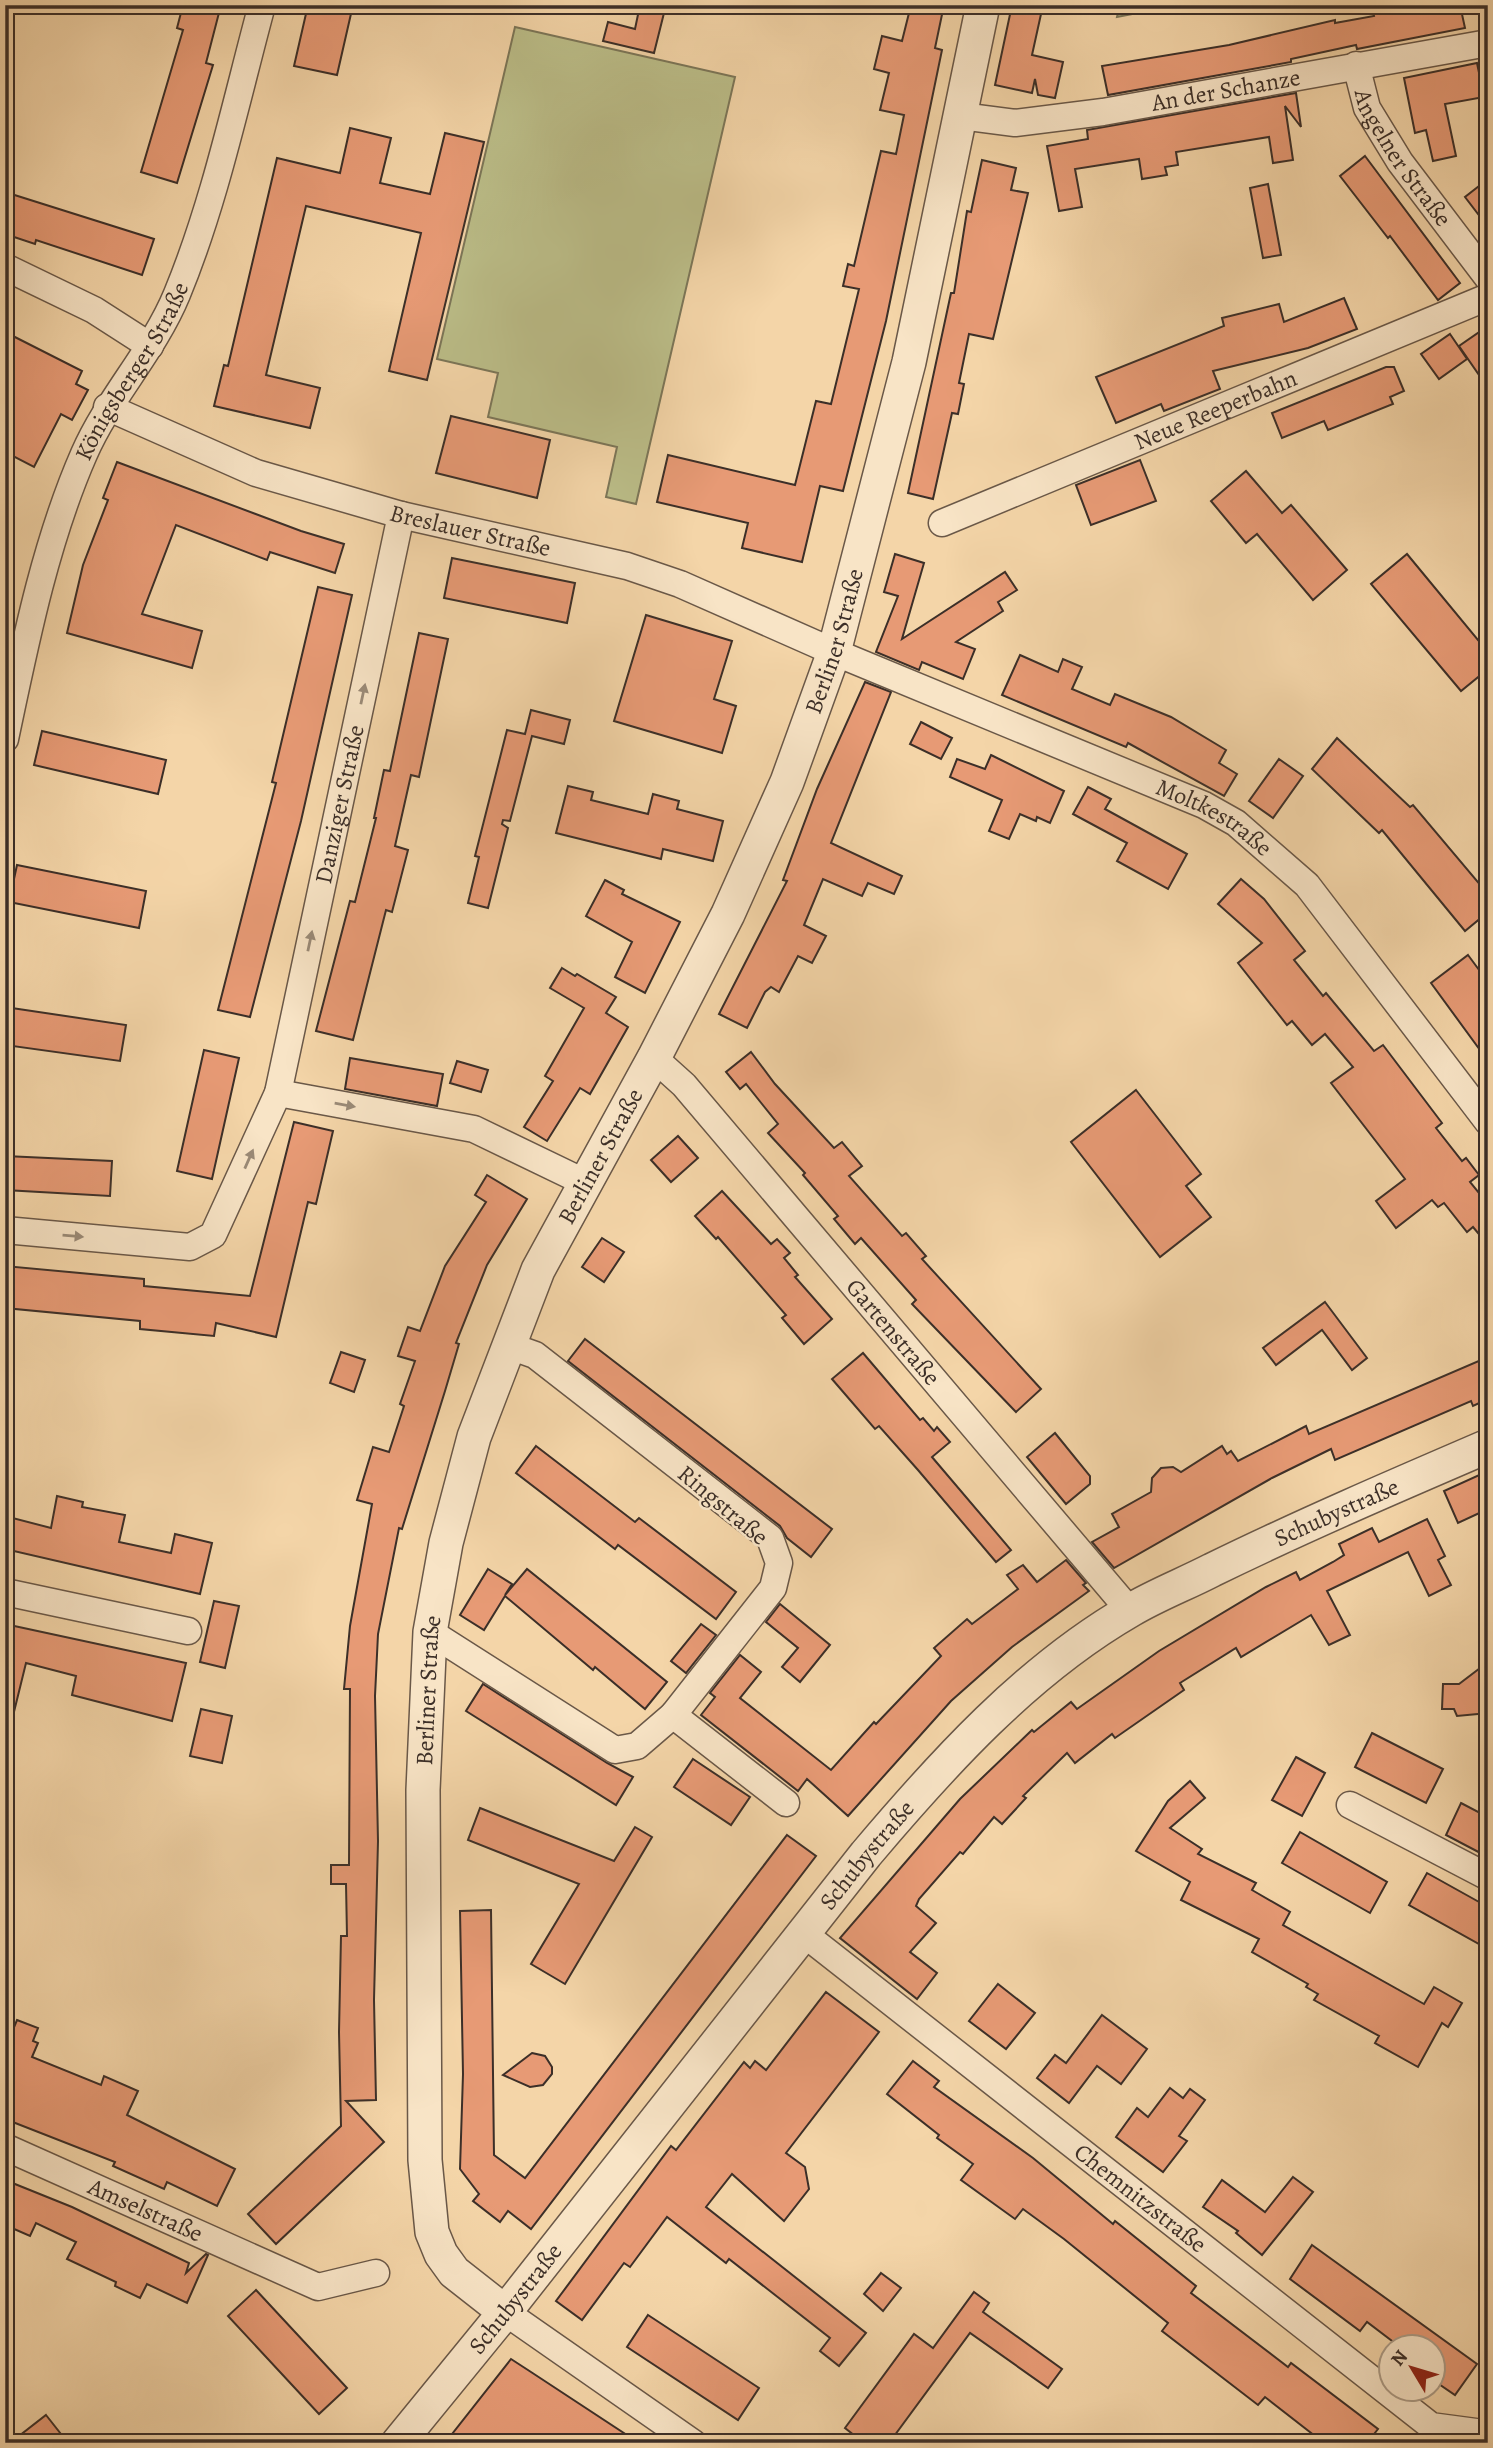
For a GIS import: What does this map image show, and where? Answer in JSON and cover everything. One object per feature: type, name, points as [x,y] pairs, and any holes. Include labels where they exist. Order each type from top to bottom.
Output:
[{"type":"street","name":"Königsberger Straße","points":[[5,739],[19,670],[58,524],[84,454],[107,407],[150,346],[177,295],[213,187],[262,5]]},
{"type":"street","name":"Berliner Straße","points":[[505,2312],[454,2272],[442,2254],[432,2232],[425,2160],[422,1853],[430,1632],[446,1543],[474,1437],[507,1345],[538,1270],[654,1058],[728,914],[771,818],[834,652],[909,362],[983,5]]},
{"type":"street","name":"An der Schanze","points":[[961,116],[1015,123],[1103,112],[1488,43]]},
{"type":"street","name":"Angelner Straße","points":[[1356,65],[1367,108],[1400,162],[1488,278]]},
{"type":"street","points":[[5,267],[94,310],[150,346]]},
{"type":"street","name":"Neue Reeperbahn","points":[[942,523],[1488,297]]},
{"type":"street","name":"Breslauer Straße","points":[[107,407],[256,473],[401,515],[627,566],[680,584],[834,652]]},
{"type":"street","name":"Danziger Straße","points":[[5,1230],[190,1247],[213,1235],[219,1225],[278,1093],[401,515]]},
{"type":"street","name":"Moltkestraße","points":[[834,652],[1192,799],[1236,823],[1307,885],[1488,1122]]},
{"type":"street","name":"Gartenstraße","points":[[654,1058],[684,1086],[1130,1611]]},
{"type":"street","points":[[278,1093],[474,1129],[586,1183]]},
{"type":"street","name":"Ringstraße","points":[[430,1632],[615,1750],[637,1746],[673,1715],[773,1588],[779,1563],[770,1538],[535,1355],[507,1345]]},
{"type":"street","name":"Schubystraße","points":[[398,2443],[505,2312],[803,1933],[922,1788],[986,1725],[1056,1663],[1130,1611],[1301,1526],[1488,1446]]},
{"type":"street","points":[[5,1591],[188,1631]]},
{"type":"street","points":[[673,1715],[786,1803]]},
{"type":"street","points":[[1350,1805],[1488,1877]]},
{"type":"street","name":"Chemnitzstraße","points":[[803,1933],[1432,2426],[1484,2428]]},
{"type":"street","name":"Amselstraße","points":[[5,2147],[286,2276],[318,2287],[376,2273]]},
{"type":"street","points":[[505,2312],[693,2443]]},
{"type":"green space","points":[[1120,5],[1179,5],[1117,17]]},
{"type":"green space","points":[[515,27],[735,77],[636,504],[606,497],[617,447],[488,417],[498,373],[437,359]]},
{"type":"building","points":[[183,5],[221,5],[206,63],[213,65],[177,183],[141,172],[183,30],[177,28]]},
{"type":"building","points":[[308,5],[353,5],[337,75],[294,66]]},
{"type":"building","points":[[640,5],[666,5],[654,53],[603,41],[608,22],[635,29]]},
{"type":"building","points":[[911,5],[944,5],[935,48],[942,50],[886,321],[843,491],[820,486],[802,562],[742,548],[748,523],[657,502],[668,455],[795,485],[816,401],[831,404],[859,289],[843,286],[848,264],[854,266],[881,151],[896,154],[904,115],[880,110],[889,73],[874,69],[882,36],[902,41]]},
{"type":"building","points":[[1012,5],[1043,5],[1032,55],[1063,62],[1055,98],[1038,95],[1035,79],[1032,93],[995,85]]},
{"type":"building","points":[[1372,5],[1396,5],[1398,13],[1437,5],[1460,5],[1465,28],[1357,49],[1356,45],[1291,59],[1291,62],[1108,95],[1102,66],[1229,45],[1335,20],[1335,23],[1374,16]]},
{"type":"building","points":[[1477,63],[1484,97],[1445,104],[1456,156],[1433,161],[1426,130],[1415,133],[1404,78]]},
{"type":"building","points":[[1296,93],[1301,127],[1285,106],[1293,160],[1273,163],[1269,137],[1176,152],[1178,165],[1165,167],[1167,175],[1142,179],[1139,159],[1075,169],[1082,207],[1059,211],[1047,146],[1088,139],[1087,130]]},
{"type":"building","points":[[350,128],[391,138],[380,183],[430,194],[445,133],[484,142],[427,380],[389,371],[421,233],[306,206],[266,375],[320,388],[310,428],[214,406],[224,365],[228,366],[277,158],[340,173]]},
{"type":"building","points":[[1365,156],[1460,283],[1438,300],[1340,176]]},
{"type":"building","points":[[982,160],[1016,168],[1011,190],[1028,193],[993,339],[969,334],[959,383],[964,384],[958,414],[952,413],[933,499],[908,493],[951,293],[954,293],[967,211],[971,212]]},
{"type":"building","points":[[1488,179],[1488,227],[1465,197]]},
{"type":"building","points":[[1268,184],[1281,255],[1263,258],[1250,188]]},
{"type":"building","points":[[5,192],[154,239],[142,275],[36,240],[35,244],[5,234]]},
{"type":"building","points":[[1344,298],[1357,329],[1308,348],[1213,371],[1220,389],[1164,411],[1161,404],[1116,423],[1096,377],[1224,326],[1222,318],[1279,304],[1284,322]]},
{"type":"building","points":[[1488,326],[1488,388],[1459,346]]},
{"type":"building","points":[[5,332],[82,371],[76,384],[88,390],[72,420],[61,414],[34,467],[5,452]]},
{"type":"building","points":[[1450,334],[1467,359],[1439,379],[1421,354]]},
{"type":"building","points":[[1386,367],[1394,367],[1404,391],[1390,397],[1393,404],[1328,430],[1324,421],[1282,438],[1272,413]]},
{"type":"building","points":[[451,416],[550,440],[537,498],[436,473]]},
{"type":"building","points":[[1140,460],[1156,501],[1091,525],[1076,485]]},
{"type":"building","points":[[117,462],[301,531],[344,544],[335,573],[270,552],[267,560],[176,525],[142,614],[202,631],[192,668],[67,633],[83,565],[108,500],[103,498]]},
{"type":"building","points":[[1246,471],[1282,513],[1291,505],[1347,570],[1313,600],[1257,534],[1246,543],[1211,501]]},
{"type":"building","points":[[895,554],[924,563],[902,639],[1005,572],[1017,590],[998,602],[1003,611],[956,642],[975,649],[963,679],[922,662],[919,670],[876,652],[898,596],[884,592]]},
{"type":"building","points":[[1407,554],[1488,652],[1488,669],[1461,691],[1371,584]]},
{"type":"building","points":[[452,558],[575,583],[567,623],[444,598]]},
{"type":"building","points":[[318,587],[352,595],[301,821],[250,1017],[218,1010],[276,783],[272,782]]},
{"type":"building","points":[[646,615],[732,641],[714,699],[736,706],[722,753],[614,721]]},
{"type":"building","points":[[419,633],[448,639],[419,777],[411,775],[395,846],[408,850],[392,912],[386,910],[353,1040],[316,1031],[350,901],[355,902],[376,818],[384,770],[390,771]]},
{"type":"building","points":[[1020,655],[1058,672],[1063,659],[1082,667],[1072,689],[1110,705],[1115,694],[1171,717],[1226,750],[1219,763],[1237,774],[1224,796],[1128,743],[1126,747],[1002,695]]},
{"type":"building","points":[[865,682],[891,692],[831,843],[902,876],[894,894],[868,883],[862,896],[823,879],[804,925],[826,936],[812,963],[798,956],[779,992],[771,987],[765,992],[747,1028],[719,1014],[787,881],[783,880],[817,789]]},
{"type":"building","points":[[531,710],[570,720],[564,744],[532,736],[510,821],[503,820],[502,824],[508,828],[488,908],[468,903],[479,857],[475,856],[507,730],[525,734]]},
{"type":"building","points":[[921,722],[952,738],[941,759],[910,744]]},
{"type":"building","points":[[42,731],[166,760],[158,794],[34,765]]},
{"type":"building","points":[[1337,738],[1410,807],[1413,805],[1488,894],[1488,912],[1465,931],[1382,830],[1379,833],[1312,769]]},
{"type":"building","points":[[991,755],[1064,791],[1050,823],[1037,817],[1036,821],[1020,814],[1009,839],[989,831],[1002,800],[950,777],[957,759],[985,769]]},
{"type":"building","points":[[1279,759],[1303,776],[1273,818],[1249,801]]},
{"type":"building","points":[[568,786],[593,792],[591,800],[648,814],[653,794],[679,801],[677,809],[723,821],[713,861],[663,849],[661,859],[556,833]]},
{"type":"building","points":[[1088,787],[1111,799],[1105,809],[1187,854],[1168,889],[1117,861],[1127,843],[1073,814]]},
{"type":"building","points":[[17,865],[146,891],[139,928],[9,902]]},
{"type":"building","points":[[1241,879],[1264,899],[1305,951],[1294,960],[1323,996],[1326,993],[1374,1051],[1383,1045],[1442,1123],[1436,1128],[1462,1161],[1466,1158],[1479,1175],[1470,1182],[1488,1204],[1488,1245],[1473,1227],[1467,1232],[1444,1203],[1438,1207],[1432,1200],[1396,1228],[1376,1201],[1405,1179],[1331,1083],[1353,1067],[1325,1034],[1312,1045],[1292,1021],[1287,1025],[1238,963],[1262,943],[1218,904]]},
{"type":"building","points":[[605,880],[624,890],[622,894],[680,922],[645,993],[615,977],[632,942],[586,916]]},
{"type":"building","points":[[1468,955],[1488,982],[1488,1061],[1431,983]]},
{"type":"building","points":[[562,968],[616,997],[606,1013],[628,1027],[590,1094],[580,1088],[547,1141],[524,1127],[553,1081],[545,1076],[584,1008],[550,988]]},
{"type":"building","points":[[5,1007],[126,1025],[120,1061],[5,1045]]},
{"type":"building","points":[[204,1050],[239,1058],[212,1179],[177,1171]]},
{"type":"building","points":[[751,1052],[775,1084],[834,1148],[842,1142],[862,1166],[849,1176],[902,1236],[906,1233],[926,1256],[922,1259],[1041,1389],[1016,1412],[912,1304],[916,1300],[861,1238],[855,1244],[834,1219],[838,1216],[803,1175],[805,1173],[768,1133],[778,1124],[746,1084],[740,1089],[726,1072]]},
{"type":"building","points":[[350,1058],[443,1074],[437,1106],[345,1089]]},
{"type":"building","points":[[457,1061],[488,1070],[481,1092],[450,1083]]},
{"type":"building","points":[[1136,1090],[1201,1174],[1186,1186],[1211,1217],[1160,1257],[1071,1142]]},
{"type":"building","points":[[294,1122],[333,1131],[316,1204],[308,1202],[276,1337],[216,1323],[214,1336],[140,1329],[140,1321],[5,1308],[5,1266],[144,1279],[144,1286],[250,1296]]},
{"type":"building","points":[[678,1136],[698,1158],[671,1182],[651,1160]]},
{"type":"building","points":[[5,1156],[112,1161],[110,1196],[5,1190]]},
{"type":"building","points":[[487,1175],[527,1199],[487,1265],[456,1343],[459,1344],[445,1391],[402,1529],[399,1528],[378,1634],[375,1696],[378,1841],[374,2000],[376,2100],[346,2101],[384,2142],[276,2244],[248,2214],[341,2126],[339,2032],[341,1936],[347,1936],[346,1884],[331,1884],[331,1865],[349,1865],[350,1689],[344,1689],[350,1626],[372,1504],[357,1500],[373,1447],[389,1452],[404,1406],[400,1404],[415,1361],[398,1356],[408,1327],[420,1331],[445,1266],[486,1202],[475,1195]]},
{"type":"building","points":[[722,1191],[771,1244],[777,1239],[790,1253],[784,1258],[798,1275],[795,1277],[832,1319],[804,1344],[782,1318],[786,1315],[718,1237],[716,1239],[695,1216]]},
{"type":"building","points":[[602,1238],[624,1252],[604,1282],[582,1267]]},
{"type":"building","points":[[1325,1302],[1367,1358],[1352,1370],[1322,1330],[1276,1365],[1263,1348]]},
{"type":"building","points":[[585,1339],[832,1529],[811,1557],[787,1538],[780,1526],[568,1361]]},
{"type":"building","points":[[341,1352],[365,1360],[354,1392],[330,1383]]},
{"type":"building","points":[[863,1353],[920,1420],[923,1418],[934,1431],[937,1427],[950,1442],[932,1457],[1011,1550],[996,1562],[879,1426],[875,1429],[832,1379]]},
{"type":"building","points":[[1488,1357],[1488,1399],[1473,1406],[1471,1401],[1335,1460],[1331,1449],[1272,1478],[1114,1568],[1092,1542],[1119,1527],[1112,1514],[1151,1492],[1152,1478],[1161,1468],[1173,1467],[1181,1472],[1222,1446],[1227,1454],[1231,1451],[1238,1461],[1306,1426],[1309,1434]]},
{"type":"building","points":[[1055,1433],[1090,1476],[1090,1484],[1066,1504],[1027,1457]]},
{"type":"building","points":[[536,1446],[635,1522],[639,1518],[736,1592],[716,1619],[618,1545],[615,1549],[516,1473]]},
{"type":"building","points":[[1488,1471],[1488,1509],[1458,1523],[1444,1491]]},
{"type":"building","points":[[57,1496],[83,1502],[82,1507],[125,1515],[119,1542],[171,1553],[175,1534],[212,1543],[200,1594],[5,1549],[5,1516],[51,1528]]},
{"type":"building","points":[[1427,1519],[1445,1556],[1438,1560],[1451,1585],[1429,1596],[1408,1552],[1327,1591],[1350,1635],[1329,1645],[1311,1615],[1241,1657],[1236,1648],[1180,1683],[1184,1690],[1115,1738],[1112,1734],[1075,1763],[1067,1753],[1023,1796],[1026,1798],[1002,1824],[994,1817],[963,1854],[960,1852],[916,1906],[936,1923],[910,1952],[937,1973],[917,1999],[840,1938],[960,1799],[1032,1730],[1034,1732],[1071,1702],[1077,1709],[1159,1651],[1266,1587],[1296,1572],[1300,1580],[1333,1562],[1344,1555],[1339,1544],[1372,1528],[1379,1542]]},
{"type":"building","points":[[1066,1560],[1086,1583],[1083,1585],[1089,1591],[1012,1647],[951,1701],[848,1816],[807,1779],[798,1791],[701,1715],[715,1697],[710,1693],[740,1655],[761,1672],[740,1698],[831,1770],[874,1722],[876,1724],[941,1656],[934,1648],[967,1619],[972,1624],[1018,1589],[1007,1575],[1023,1565],[1037,1582]]},
{"type":"building","points":[[488,1569],[512,1584],[505,1595],[527,1569],[667,1682],[645,1709],[595,1667],[593,1670],[505,1596],[484,1630],[460,1615]]},
{"type":"building","points":[[214,1601],[239,1606],[225,1668],[200,1662]]},
{"type":"building","points":[[780,1604],[830,1645],[800,1682],[782,1667],[798,1648],[766,1622]]},
{"type":"building","points":[[5,1624],[186,1663],[172,1721],[72,1695],[76,1676],[26,1663],[13,1716],[5,1715]]},
{"type":"building","points":[[701,1624],[716,1635],[686,1673],[671,1661]]},
{"type":"building","points":[[1488,1662],[1488,1713],[1457,1716],[1454,1709],[1442,1709],[1443,1684],[1459,1684]]},
{"type":"building","points":[[483,1684],[633,1777],[616,1805],[466,1711]]},
{"type":"building","points":[[201,1709],[232,1716],[222,1763],[190,1756]]},
{"type":"building","points":[[1372,1733],[1443,1769],[1426,1803],[1355,1767]]},
{"type":"building","points":[[1296,1757],[1325,1773],[1302,1816],[1272,1800]]},
{"type":"building","points":[[693,1759],[750,1797],[731,1825],[674,1787]]},
{"type":"building","points":[[1190,1781],[1205,1798],[1170,1828],[1202,1849],[1198,1854],[1256,1883],[1252,1890],[1290,1912],[1283,1925],[1424,2004],[1434,1987],[1462,2003],[1448,2027],[1442,2023],[1418,2067],[1375,2043],[1379,2036],[1314,2000],[1318,1994],[1306,1987],[1308,1984],[1252,1952],[1259,1939],[1181,1900],[1190,1882],[1136,1851],[1168,1801]]},
{"type":"building","points":[[1461,1803],[1488,1817],[1488,1857],[1446,1835]]},
{"type":"building","points":[[480,1808],[614,1861],[635,1827],[652,1837],[565,1984],[531,1964],[579,1884],[468,1840]]},
{"type":"building","points":[[1300,1832],[1387,1882],[1370,1913],[1282,1863]]},
{"type":"building","points":[[787,1835],[816,1856],[531,2229],[508,2211],[500,2222],[473,2201],[479,2194],[460,2169],[463,2074],[460,1911],[491,1910],[494,2155],[525,2178]]},
{"type":"building","points":[[1427,1873],[1488,1907],[1488,1949],[1409,1905]]},
{"type":"building","points":[[998,1984],[1035,2013],[1006,2049],[969,2021]]},
{"type":"building","points":[[826,1992],[879,2032],[786,2153],[805,2167],[809,2189],[784,2221],[732,2174],[706,2207],[866,2333],[839,2366],[820,2351],[830,2338],[729,2259],[726,2263],[667,2217],[630,2267],[624,2263],[582,2320],[556,2301],[671,2146],[676,2150],[744,2062],[750,2068],[755,2061],[766,2070]]},
{"type":"building","points":[[1102,2015],[1147,2049],[1121,2084],[1097,2066],[1069,2103],[1037,2078],[1055,2055],[1066,2063]]},
{"type":"building","points":[[17,2020],[38,2028],[33,2041],[38,2043],[32,2057],[101,2085],[104,2076],[138,2091],[127,2115],[235,2169],[217,2206],[167,2182],[164,2189],[113,2166],[115,2162],[5,2119],[5,2049]]},
{"type":"building","points":[[532,2053],[545,2056],[552,2067],[552,2074],[543,2085],[530,2087],[503,2075]]},
{"type":"building","points":[[913,2061],[939,2081],[934,2087],[1033,2158],[1113,2224],[1115,2221],[1196,2286],[1191,2293],[1288,2367],[1291,2363],[1378,2429],[1367,2443],[1324,2443],[1265,2397],[1258,2405],[1162,2331],[1168,2323],[1064,2239],[1023,2209],[1015,2219],[961,2180],[973,2164],[937,2138],[939,2135],[887,2094]]},
{"type":"building","points":[[1170,2088],[1183,2098],[1190,2089],[1205,2100],[1179,2136],[1187,2141],[1163,2172],[1116,2137],[1137,2108],[1148,2117]]},
{"type":"building","points":[[1293,2177],[1313,2192],[1262,2255],[1236,2233],[1238,2231],[1203,2207],[1222,2180],[1265,2212]]},
{"type":"building","points":[[5,2180],[72,2207],[189,2263],[186,2273],[208,2255],[187,2303],[147,2284],[140,2298],[115,2286],[116,2282],[67,2259],[76,2242],[36,2223],[30,2236],[5,2225]]},
{"type":"building","points":[[1312,2245],[1433,2332],[1380,2332],[1367,2322],[1360,2331],[1290,2279]]},
{"type":"building","points":[[881,2273],[901,2288],[883,2311],[864,2294]]},
{"type":"building","points":[[256,2290],[347,2388],[319,2414],[228,2316]]},
{"type":"building","points":[[974,2292],[989,2303],[983,2312],[1062,2369],[1048,2388],[970,2333],[889,2443],[864,2443],[845,2428],[914,2334],[933,2348]]},
{"type":"building","points":[[648,2315],[759,2388],[738,2420],[627,2347]]},
{"type":"building","points":[[1448,2343],[1477,2364],[1455,2395],[1448,2390]]},
{"type":"building","points":[[511,2359],[531,2372],[639,2443],[445,2443]]},
{"type":"building","points":[[46,2415],[68,2443],[10,2443]]}]
